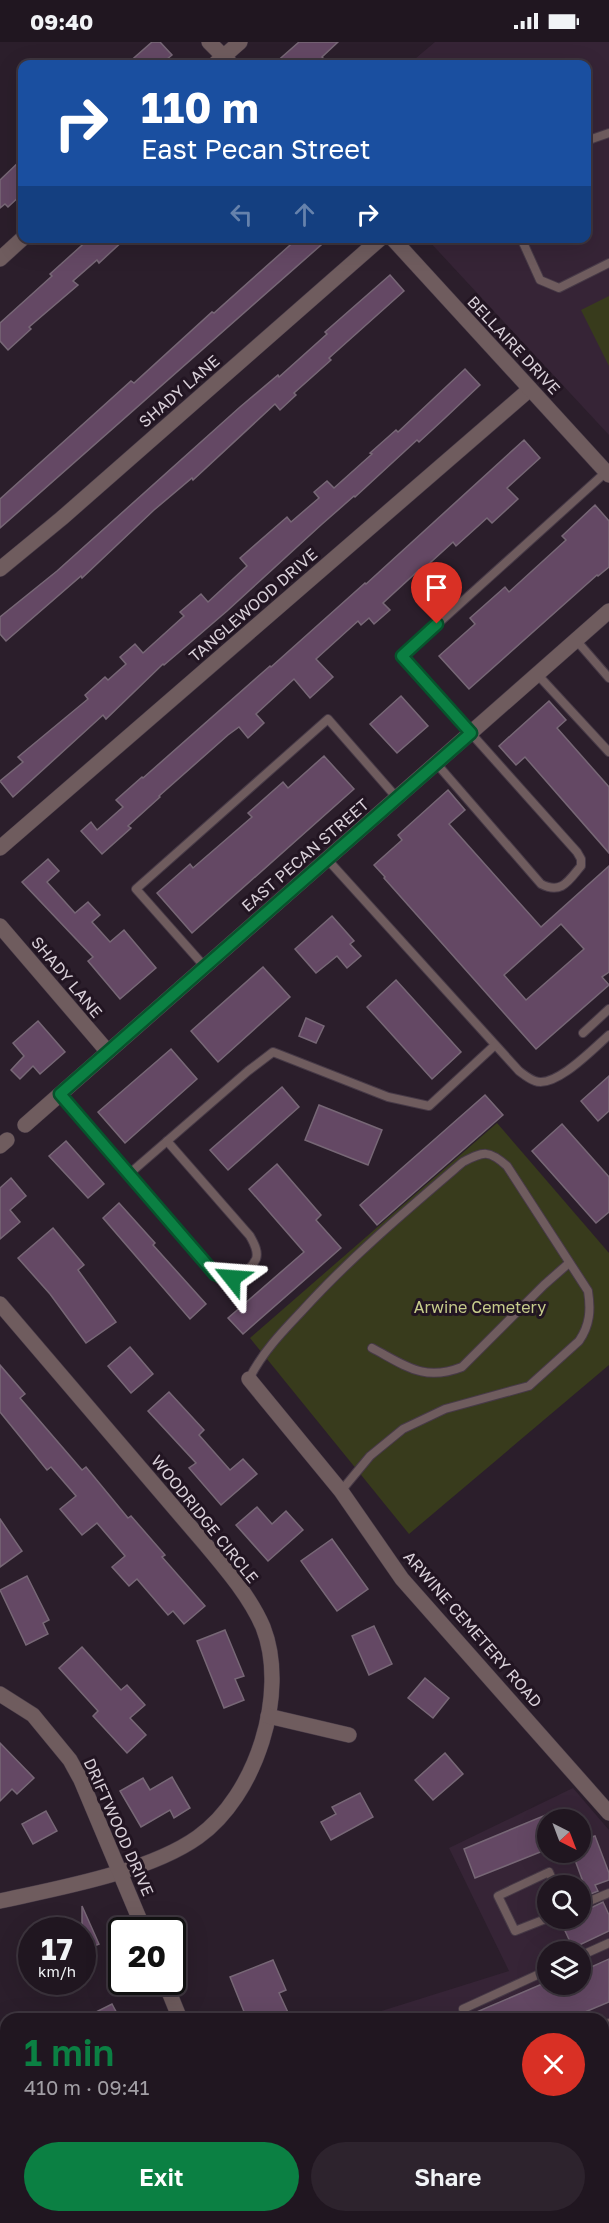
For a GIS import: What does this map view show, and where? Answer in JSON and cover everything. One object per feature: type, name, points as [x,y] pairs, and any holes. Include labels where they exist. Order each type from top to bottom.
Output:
[{"type":"street","points":[[209,42],[222,60]]},
{"type":"street","points":[[225,60],[240,42]]},
{"type":"street","points":[[0,259],[18,243]]},
{"type":"street","name":"SHADY LANE","points":[[0,569],[62,518],[375,243]]},
{"type":"street","name":"BELLAIRE DRIVE","points":[[397,243],[607,474]]},
{"type":"street","name":"TANGLEWOOD DRIVE","points":[[0,848],[530,389]]},
{"type":"street","name":"EAST PECAN STREET","points":[[25,1125],[609,611]]},
{"type":"street","name":"SHADY LANE","points":[[0,926],[108,1052]]},
{"type":"street","name":"WOODRIDGE CIRCLE","points":[[0,1304],[236,1582],[262,1625],[267,1639],[271,1682],[268,1716],[252,1770],[226,1810],[197,1838],[151,1862],[67,1886],[0,1901]]},
{"type":"street","name":"ARWINE CEMETERY ROAD","points":[[249,1379],[341,1491],[402,1579],[609,1813]]},
{"type":"street","name":"DRIFTWOOD DRIVE","points":[[0,1695],[33,1715],[70,1760],[81,1780],[139,1917]]},
{"type":"street","points":[[268,1716],[349,1735]]},
{"type":"street","points":[[170,1995],[178,2013]]},
{"type":"lane","points":[[591,139],[609,133]]},
{"type":"lane","points":[[523,243],[540,280],[559,288],[609,262]]},
{"type":"lane","points":[[436,763],[542,884],[551,889],[560,888],[581,866],[581,859],[577,852],[402,656],[607,474]]},
{"type":"lane","points":[[576,640],[609,678]]},
{"type":"lane","points":[[537,674],[609,752]]},
{"type":"lane","points":[[205,967],[136,889],[328,719],[397,798]]},
{"type":"lane","points":[[327,860],[519,1071],[535,1082],[557,1078],[609,1035]]},
{"type":"lane","points":[[583,1033],[609,1009]]},
{"type":"lane","points":[[129,1174],[273,1052],[388,1097],[429,1106],[495,1045]]},
{"type":"lane","points":[[60,1094],[215,1274],[224,1278],[232,1278],[256,1259],[249,1236],[167,1141]]},
{"type":"lane","points":[[249,1379],[271,1344],[321,1290],[419,1199],[463,1162],[480,1153],[493,1154],[507,1166],[588,1291],[589,1323],[579,1341],[529,1386],[445,1409],[403,1429],[370,1456],[341,1491]]},
{"type":"lane","points":[[372,1348],[410,1369],[432,1374],[446,1374],[462,1367],[569,1263]]},
{"type":"lane","points":[[537,1878],[498,1896],[515,1931],[537,1922]]},
{"type":"lane","points":[[591,1900],[609,1893]]},
{"type":"lane","points":[[591,1951],[609,1943]]},
{"type":"lane","points":[[464,2013],[462,2008],[537,1975]]},
{"type":"shaded area","points":[[435,42],[609,42],[609,435],[431,243],[591,243],[591,60],[414,60]]},
{"type":"shaded area","points":[[573,1788],[591,1809],[609,1830],[609,2013],[375,2013],[509,1971],[449,1848]]},
{"type":"green space","points":[[609,296],[609,366],[581,310]]},
{"type":"green space","name":"Arwine Cemetery","points":[[497,1123],[609,1253],[609,1365],[409,1534],[250,1338]]},
{"type":"building","points":[[152,42],[160,42],[172,55],[166,60],[132,60]]},
{"type":"building","points":[[299,42],[338,42],[322,57],[325,60],[279,60]]},
{"type":"building","points":[[18,163],[18,198],[8,207],[5,204],[0,208],[0,180]]},
{"type":"building","points":[[84,243],[121,243],[99,263],[97,260],[73,281],[78,285],[29,327],[31,329],[8,350],[0,341],[0,323],[52,276],[50,274]]},
{"type":"building","points":[[292,243],[323,243],[0,528],[0,499],[131,381],[134,383],[212,312],[214,313]]},
{"type":"building","points":[[390,275],[404,291],[329,358],[331,360],[294,393],[296,395],[280,410],[275,404],[193,480],[192,478],[154,510],[82,578],[81,576],[6,641],[0,634],[0,617],[57,571],[240,407],[278,375],[279,377],[327,334],[325,332]]},
{"type":"building","points":[[465,369],[480,385],[419,442],[417,440],[227,611],[163,664],[106,719],[103,715],[13,797],[0,781],[23,762],[18,757],[88,699],[85,695],[105,677],[108,680],[126,664],[120,657],[135,644],[143,653],[184,616],[180,612],[201,594],[208,602],[247,566],[240,558],[287,517],[291,522],[319,498],[314,492],[327,481],[334,488]]},
{"type":"building","points":[[524,440],[540,458],[507,488],[518,499],[492,523],[487,518],[456,546],[453,542],[421,571],[419,570],[383,603],[390,610],[374,624],[369,618],[361,625],[358,621],[316,659],[333,677],[310,698],[294,679],[256,714],[264,723],[248,738],[239,727],[228,735],[159,796],[128,826],[131,828],[102,854],[81,831],[91,822],[97,830],[123,807],[116,800],[366,584]]},
{"type":"building","points":[[595,505],[609,521],[609,567],[597,575],[469,689],[439,656],[475,624],[470,618],[505,587],[509,592],[566,540],[562,536]]},
{"type":"building","points":[[401,696],[428,726],[397,753],[370,724]]},
{"type":"building","points":[[549,701],[566,720],[557,728],[609,787],[609,853],[525,757],[516,765],[499,746]]},
{"type":"building","points":[[324,756],[354,789],[192,933],[157,893],[190,864],[193,868],[252,817],[248,813],[283,782],[288,788]]},
{"type":"building","points":[[448,790],[465,810],[449,824],[541,927],[609,866],[609,972],[602,977],[609,985],[536,1049],[374,865],[402,840],[398,835]],"holes":[[[561,924],[584,949],[526,1000],[504,975]]]},
{"type":"building","points":[[48,859],[59,871],[47,882],[75,913],[88,902],[100,915],[92,922],[110,942],[124,930],[156,968],[120,999],[88,961],[93,957],[22,882]]},
{"type":"building","points":[[332,916],[354,941],[350,944],[361,956],[347,968],[337,956],[316,973],[295,949]]},
{"type":"building","points":[[263,967],[290,997],[218,1062],[191,1031]]},
{"type":"building","points":[[396,980],[461,1052],[432,1079],[367,1007]]},
{"type":"building","points":[[306,1018],[324,1026],[316,1043],[299,1036]]},
{"type":"building","points":[[38,1021],[65,1052],[40,1074],[33,1066],[20,1079],[11,1070],[24,1056],[13,1043]]},
{"type":"building","points":[[171,1049],[197,1079],[125,1143],[98,1112]]},
{"type":"building","points":[[609,1076],[609,1111],[598,1121],[581,1101]]},
{"type":"building","points":[[282,1087],[299,1107],[228,1170],[210,1150]]},
{"type":"building","points":[[485,1095],[503,1115],[377,1225],[360,1205]]},
{"type":"building","points":[[319,1105],[382,1130],[368,1165],[305,1140]]},
{"type":"building","points":[[562,1124],[609,1177],[609,1212],[596,1223],[532,1151]]},
{"type":"building","points":[[66,1141],[104,1184],[88,1198],[49,1156]]},
{"type":"building","points":[[277,1164],[321,1215],[316,1220],[341,1248],[243,1334],[228,1318],[304,1252],[249,1189]]},
{"type":"building","points":[[11,1178],[26,1196],[10,1210],[20,1222],[0,1239],[0,1188]]},
{"type":"building","points":[[119,1203],[206,1304],[190,1319],[103,1218]]},
{"type":"building","points":[[53,1228],[84,1265],[78,1270],[116,1322],[86,1343],[50,1294],[18,1258]]},
{"type":"building","points":[[130,1347],[153,1374],[131,1393],[108,1366]]},
{"type":"building","points":[[0,1365],[25,1394],[20,1398],[82,1470],[86,1467],[128,1518],[131,1516],[165,1555],[162,1557],[205,1606],[184,1624],[173,1611],[168,1615],[137,1579],[129,1586],[112,1567],[125,1556],[97,1523],[82,1535],[60,1509],[76,1496],[51,1467],[47,1470],[0,1412]]},
{"type":"building","points":[[169,1392],[204,1430],[199,1435],[230,1470],[243,1459],[257,1474],[221,1505],[189,1468],[196,1463],[148,1411]]},
{"type":"building","points":[[257,1507],[272,1524],[286,1511],[303,1530],[268,1561],[236,1525]]},
{"type":"building","points":[[0,1519],[22,1551],[0,1567]]},
{"type":"building","points":[[332,1539],[368,1589],[337,1611],[301,1561]]},
{"type":"building","points":[[27,1576],[49,1620],[43,1623],[48,1634],[26,1645],[0,1590]]},
{"type":"building","points":[[374,1626],[392,1664],[369,1675],[352,1636]]},
{"type":"building","points":[[225,1630],[244,1676],[235,1679],[244,1700],[224,1708],[197,1641]]},
{"type":"building","points":[[82,1647],[121,1690],[127,1685],[145,1705],[130,1718],[146,1735],[127,1753],[93,1716],[98,1711],[59,1668]]},
{"type":"building","points":[[425,1678],[449,1698],[433,1718],[408,1698]]},
{"type":"building","points":[[0,1743],[34,1778],[17,1794],[12,1789],[0,1801]]},
{"type":"building","points":[[445,1753],[463,1774],[433,1800],[415,1780]]},
{"type":"building","points":[[172,1777],[190,1808],[174,1818],[170,1810],[141,1827],[120,1791],[143,1778],[150,1790]]},
{"type":"building","points":[[360,1793],[373,1817],[331,1840],[321,1822],[336,1814],[332,1807]]},
{"type":"building","points":[[46,1811],[57,1831],[33,1844],[22,1824]]},
{"type":"building","points":[[537,1819],[537,1853],[475,1878],[464,1849]]},
{"type":"building","points":[[595,1836],[609,1873],[609,1880],[595,1885],[598,1891],[591,1894],[591,1875],[581,1875],[576,1863],[591,1863],[591,1837]]},
{"type":"building","points":[[603,1902],[609,1915],[609,1931],[588,1941],[570,1941],[564,1929],[591,1929],[591,1908]]},
{"type":"building","points":[[82,1906],[87,1917],[82,1917]]},
{"type":"building","points":[[609,1959],[609,2002],[585,2013],[474,2013],[537,1986],[537,1995],[591,1995],[591,1967]]},
{"type":"building","points":[[273,1960],[286,1990],[279,1993],[288,2013],[245,2013],[230,1977]]},
{"type":"building","points":[[112,2004],[117,2013],[94,2013]]},
{"type":"route","points":[[232,1278],[224,1278],[215,1274],[60,1094],[471,733],[402,656],[437,624]]}]
